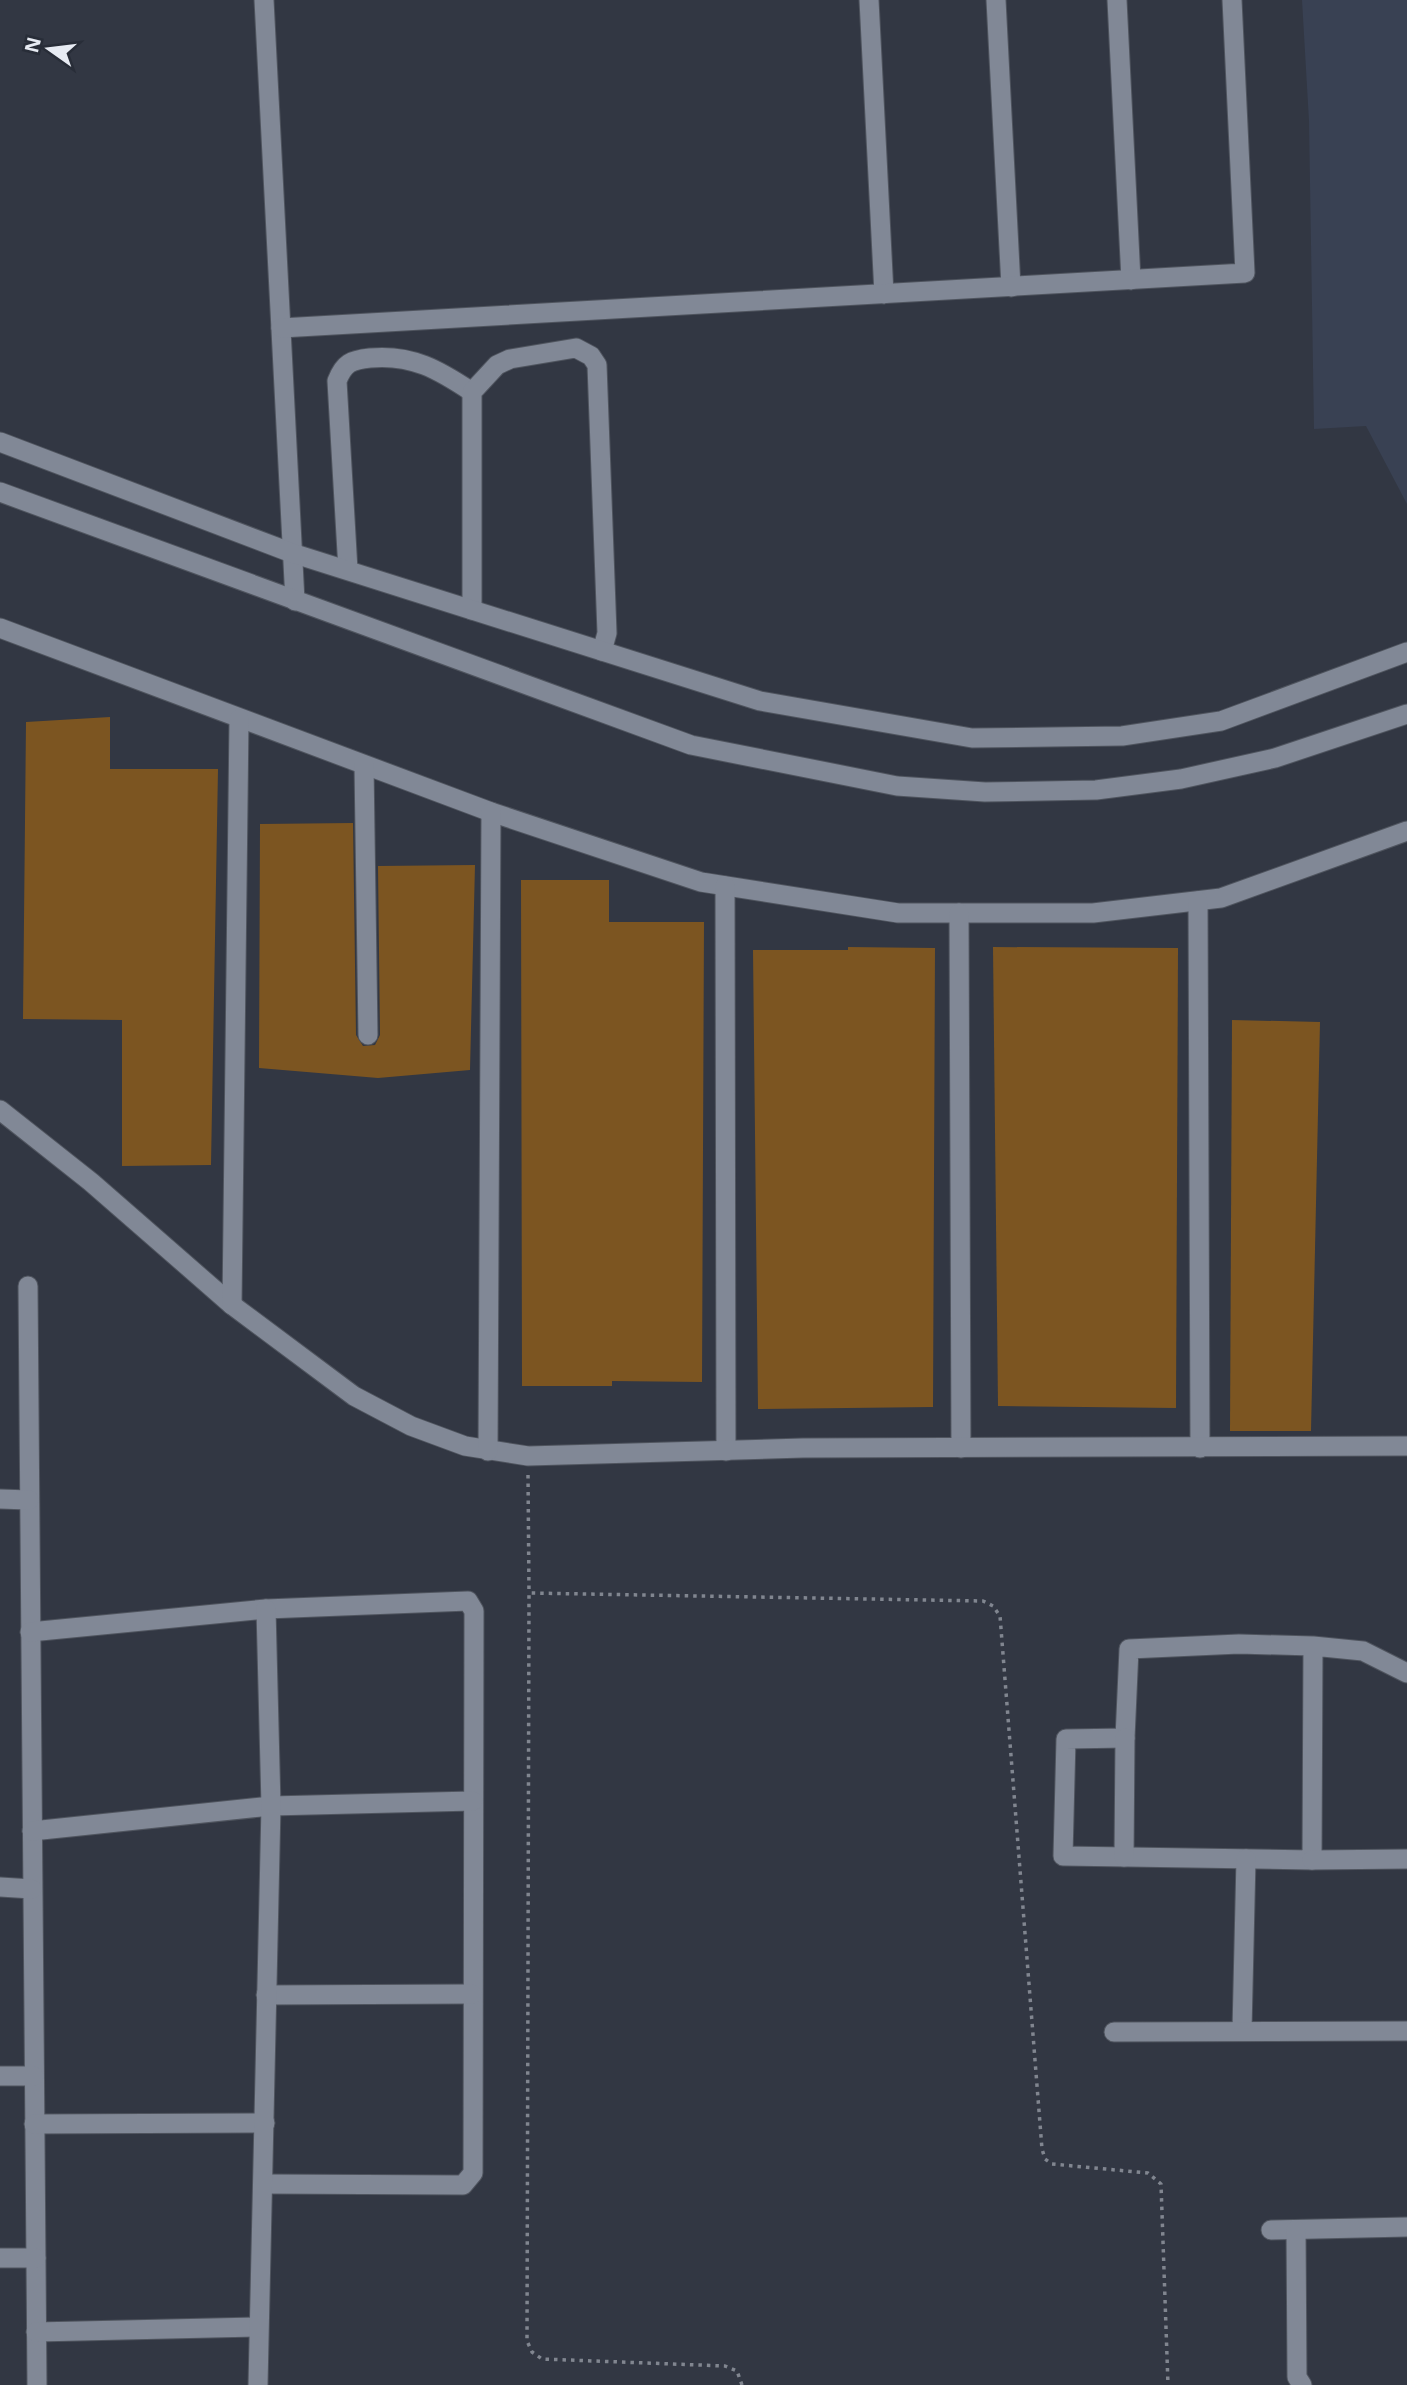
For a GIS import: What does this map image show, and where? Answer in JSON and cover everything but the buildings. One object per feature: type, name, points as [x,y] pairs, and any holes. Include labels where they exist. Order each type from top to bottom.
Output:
[{"type":"street","points":[[264,0],[295,601]]},
{"type":"street","points":[[869,0],[884,294]]},
{"type":"street","points":[[996,0],[1011,287]]},
{"type":"street","points":[[1117,0],[1131,280]]},
{"type":"street","points":[[281,328],[1245,273],[1232,0]]},
{"type":"street","points":[[472,610],[472,392],[497,365],[510,359],[576,348],[591,356],[597,365],[607,633],[602,651]]},
{"type":"street","points":[[348,570],[337,381],[342,368],[351,360],[394,356],[423,362],[472,392]]},
{"type":"street","points":[[0,442],[292,553],[760,701],[972,738],[1122,736],[1221,721],[1407,652]]},
{"type":"street","points":[[0,492],[691,745],[897,786],[985,792],[1096,790],[1169,780],[1275,758],[1407,714]]},
{"type":"street","points":[[0,628],[491,812],[701,882],[898,913],[1093,913],[1221,898],[1407,831]]},
{"type":"street","points":[[232,1305],[239,719]]},
{"type":"street","points":[[364,765],[368,1035]]},
{"type":"street","points":[[488,1451],[491,812]]},
{"type":"street","points":[[725,886],[726,1451]]},
{"type":"street","points":[[1198,901],[1200,1448]]},
{"type":"street","points":[[959,913],[961,1448]]},
{"type":"street","points":[[0,1110],[91,1182],[232,1305],[354,1396],[411,1426],[488,1451],[528,1456],[803,1448],[1407,1446]]},
{"type":"street","points":[[28,1286],[37,2385]]},
{"type":"street","points":[[0,1499],[29,1500]]},
{"type":"street","points":[[30,1632],[266,1609],[468,1601],[474,1611],[473,2173],[463,2185],[264,2184]]},
{"type":"street","points":[[258,2385],[271,1806],[266,1609]]},
{"type":"street","points":[[1124,1857],[1129,1649],[1239,1644],[1313,1646],[1363,1651],[1407,1673]]},
{"type":"street","points":[[1312,1860],[1313,1646]]},
{"type":"street","points":[[1125,1738],[1066,1739],[1063,1856],[1407,1859]]},
{"type":"street","points":[[32,1831],[271,1806],[473,1801]]},
{"type":"street","points":[[1242,2030],[1245,1859]]},
{"type":"street","points":[[0,1887],[33,1889]]},
{"type":"street","points":[[266,1995],[472,1994]]},
{"type":"street","points":[[1114,2032],[1407,2031]]},
{"type":"street","points":[[0,2076],[34,2076]]},
{"type":"street","points":[[34,2124],[265,2123]]},
{"type":"street","points":[[1270,2231],[1407,2227]]},
{"type":"street","points":[[1296,2230],[1297,2377],[1302,2385]]},
{"type":"street","points":[[0,2258],[36,2258]]},
{"type":"street","points":[[36,2332],[258,2327]]},
{"type":"path","points":[[528,1456],[527,2341],[533,2352],[542,2359],[725,2366],[737,2371],[742,2385]]},
{"type":"path","points":[[529,1593],[983,1601],[993,1605],[1000,1616],[1042,2149],[1045,2158],[1052,2164],[1148,2172],[1161,2184],[1168,2385]]},
{"type":"shaded area","points":[[1302,0],[1407,0],[1407,504],[1366,426],[1314,429],[1309,121]]}]
